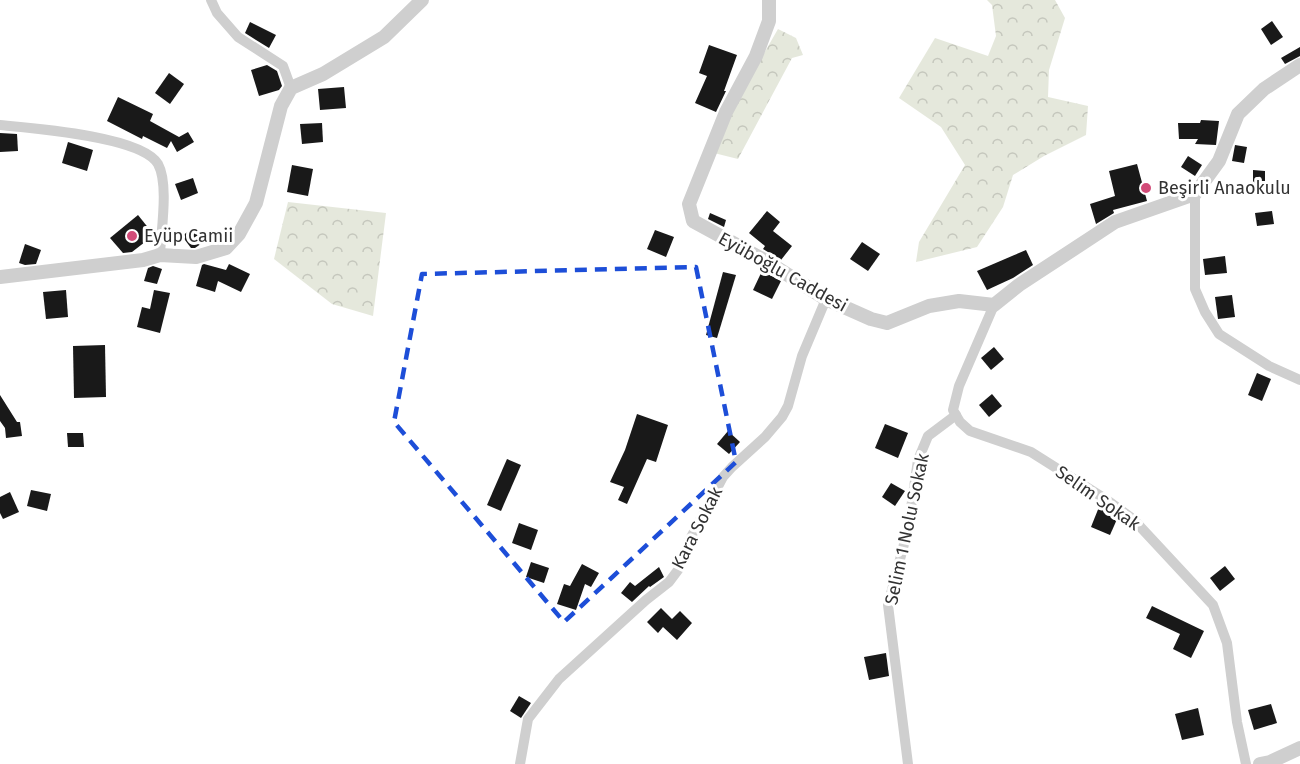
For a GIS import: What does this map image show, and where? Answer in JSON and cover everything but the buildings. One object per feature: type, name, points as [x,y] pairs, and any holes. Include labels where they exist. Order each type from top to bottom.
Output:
[{"type":"street","points":[[211,0],[217,13],[238,37],[283,66],[291,88]]},
{"type":"street","points":[[0,278],[143,260],[160,255],[196,257],[226,248],[239,234],[256,203],[281,106],[291,88],[323,74],[384,37],[422,0]]},
{"type":"street","name":"Eyüboğlu Caddesi","points":[[769,0],[769,21],[756,56],[726,112],[689,204],[693,221],[766,261],[826,299],[871,319],[887,323],[929,306],[959,301],[994,305]]},
{"type":"street","points":[[1300,65],[1263,89],[1238,114],[1219,160],[1195,194],[1195,289],[1205,312],[1219,334],[1269,366],[1300,380]]},
{"type":"street","points":[[0,125],[119,142],[144,151],[157,163],[165,185],[160,255]]},
{"type":"street","points":[[956,415],[953,410],[959,386],[994,305],[1019,285],[1115,222],[1195,194]]},
{"type":"street","name":"Kara Sokak","points":[[520,764],[528,718],[559,679],[669,582],[678,570],[690,541],[723,477],[765,437],[782,417],[788,406],[802,356],[826,299]]},
{"type":"street","name":"Selim 1 Nolu Sokak","points":[[908,764],[888,605],[908,529],[918,460],[928,436],[956,415]]},
{"type":"street","name":"Selim Sokak","points":[[956,415],[969,431],[1031,452],[1133,519],[1213,605],[1227,644],[1237,722],[1246,764]]},
{"type":"street","points":[[1260,764],[1270,762],[1300,748]]},
{"type":"highlighted area","points":[[696,267],[736,462],[564,622],[394,422],[422,274]]},
{"type":"green space","points":[[987,0],[1055,0],[1065,18],[1049,70],[1048,97],[1088,106],[1086,135],[1013,175],[1003,207],[977,247],[916,262],[919,242],[965,165],[941,127],[899,98],[935,38],[988,56],[996,36],[992,5]]},
{"type":"green space","points":[[778,29],[796,38],[803,55],[792,58],[738,159],[710,152],[730,112]]},
{"type":"green space","points":[[288,202],[386,213],[373,316],[332,304],[274,259]]},
{"type":"place","name":"Beşirli Anaokulu","points":[[1146,188]]},
{"type":"place","name":"Eyüp Camii","points":[[132,236]]}]
